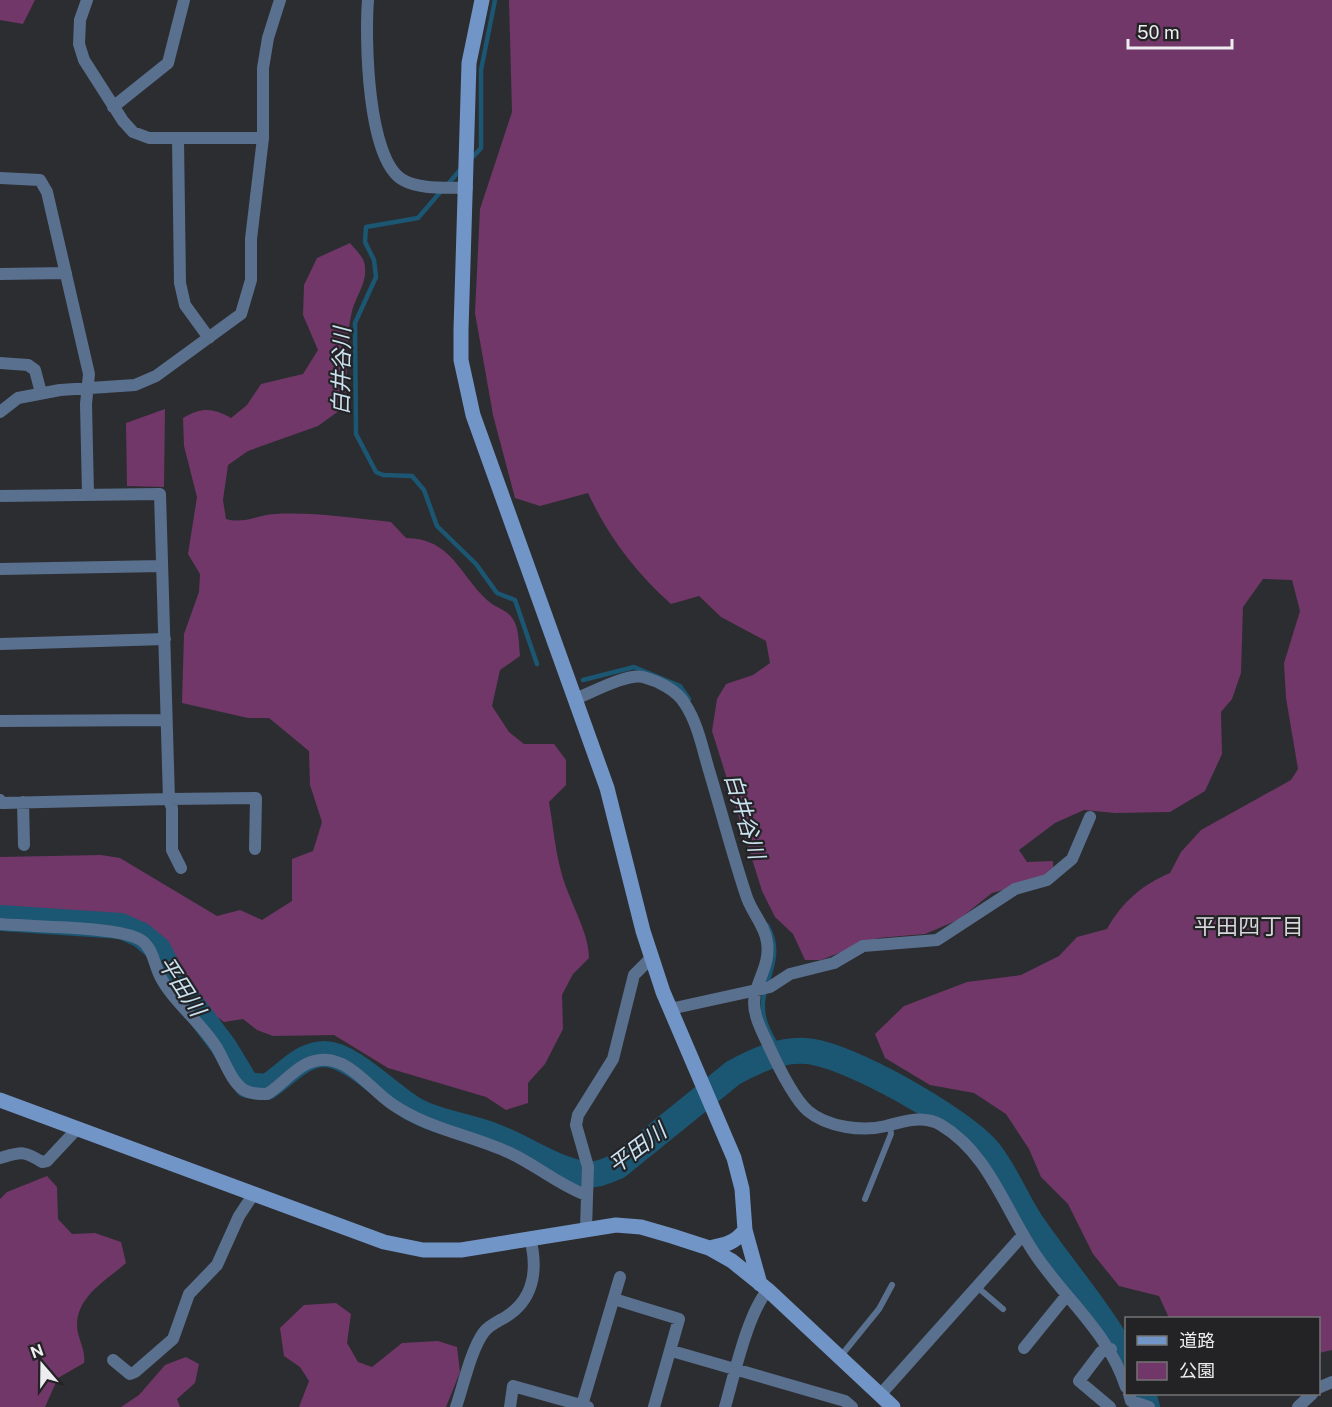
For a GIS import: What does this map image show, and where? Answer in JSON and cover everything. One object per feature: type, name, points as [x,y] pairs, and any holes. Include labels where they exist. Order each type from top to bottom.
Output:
[{"type":"street","points":[[87,0],[80,20],[79,44],[84,60],[113,107],[133,132],[149,138],[262,138]]},
{"type":"street","points":[[113,107],[168,63],[184,0]]},
{"type":"street","points":[[0,412],[18,398],[41,393],[88,387],[135,385],[156,376],[241,314],[248,297],[262,138],[263,68],[268,38],[280,0]]},
{"type":"street","points":[[368,0],[365,40],[382,152],[402,180],[422,186],[467,188]]},
{"type":"street","points":[[482,0],[469,63],[461,330],[461,360],[466,391],[511,525],[607,788],[651,958],[699,1081],[735,1158],[742,1189],[745,1230],[764,1287],[724,1407]]},
{"type":"street","points":[[178,139],[180,283],[185,305],[209,338]]},
{"type":"street","points":[[0,178],[32,179],[44,184],[89,374],[86,404],[88,494]]},
{"type":"street","points":[[0,274],[66,273]]},
{"type":"street","points":[[0,363],[28,365],[35,370],[41,393]]},
{"type":"street","points":[[0,496],[160,494],[169,799],[172,808],[172,850],[181,868]]},
{"type":"street","points":[[0,569],[162,566]]},
{"type":"street","points":[[0,644],[165,639]]},
{"type":"street","points":[[575,699],[629,677],[641,676],[672,690],[684,702],[703,750],[746,897],[765,934],[766,964],[755,992],[755,1013],[768,1044],[797,1098],[808,1111],[821,1119],[864,1129],[913,1119],[927,1120],[940,1124],[959,1138],[998,1186],[1023,1235],[1067,1295],[1111,1349],[1125,1385]]},
{"type":"street","points":[[0,721],[166,720]]},
{"type":"street","points":[[0,800],[2,803],[256,798],[255,849]]},
{"type":"street","points":[[23,802],[24,845]]},
{"type":"street","points":[[670,1009],[755,992],[776,985],[790,974],[834,963],[863,946],[938,940],[1015,889],[1047,880],[1072,860],[1090,817]]},
{"type":"street","points":[[0,924],[128,934],[143,941],[153,955],[160,977],[178,1002],[196,1019],[217,1047],[236,1082],[246,1091],[267,1094],[305,1065],[318,1060],[331,1060],[348,1068],[406,1113],[430,1125],[470,1136],[512,1154],[586,1195]]},
{"type":"street","points":[[586,1228],[588,1167],[576,1125],[578,1115],[613,1059],[634,975],[651,958]]},
{"type":"street","points":[[0,1100],[346,1230],[423,1250],[461,1250],[586,1228],[616,1225],[641,1227],[710,1248],[732,1261],[764,1287],[893,1407]]},
{"type":"street","points":[[0,1158],[20,1152],[31,1154],[42,1162],[47,1161],[77,1129]]},
{"type":"street","points":[[113,1360],[130,1374],[173,1339],[189,1294],[217,1265],[232,1230],[254,1195]]},
{"type":"street","points":[[710,1248],[738,1239],[745,1230]]},
{"type":"street","points":[[880,1395],[975,1286],[1023,1235]]},
{"type":"street","points":[[456,1407],[483,1333],[516,1310],[528,1293],[534,1267],[530,1238]]},
{"type":"street","points":[[510,1407],[513,1386],[585,1406],[620,1277]]},
{"type":"street","points":[[1023,1348],[1067,1295]]},
{"type":"street","points":[[614,1299],[679,1319],[672,1351],[654,1407]]},
{"type":"street","points":[[1111,1349],[1101,1352],[1079,1381],[1112,1407],[1136,1401]]},
{"type":"street","points":[[672,1351],[845,1401],[852,1407]]},
{"type":"street","points":[[1298,1407],[1311,1395]]},
{"type":"lane","points":[[865,1198],[891,1134],[890,1125]]},
{"type":"lane","points":[[840,1357],[879,1309],[892,1285]]},
{"type":"lane","points":[[975,1286],[1003,1309]]},
{"type":"green space","points":[[0,0],[35,0],[23,24],[0,20]]},
{"type":"green space","points":[[509,0],[1332,0],[1332,1350],[1320,1353],[1320,1317],[1169,1317],[1159,1296],[1119,1286],[1093,1254],[1068,1204],[1041,1177],[1029,1149],[1006,1114],[974,1093],[930,1085],[885,1058],[875,1034],[904,1006],[967,982],[1021,975],[1059,956],[1077,937],[1107,929],[1134,895],[1150,883],[1170,873],[1181,852],[1201,830],[1291,780],[1298,769],[1286,698],[1284,663],[1300,611],[1292,580],[1263,579],[1243,607],[1241,673],[1232,699],[1221,712],[1222,754],[1205,791],[1170,812],[1115,813],[1084,810],[1055,823],[1019,850],[1027,862],[1053,861],[1053,876],[992,893],[958,920],[925,934],[878,938],[821,960],[805,960],[793,934],[775,917],[762,891],[712,731],[717,699],[726,684],[753,675],[770,663],[766,641],[721,617],[699,596],[671,604],[624,553],[604,524],[588,493],[540,506],[515,498],[493,415],[475,313],[480,209],[512,112]]},
{"type":"green space","points":[[350,243],[363,259],[365,275],[350,323],[343,408],[318,426],[248,451],[228,465],[223,500],[226,519],[245,520],[275,514],[304,514],[391,522],[406,538],[434,544],[444,551],[487,600],[513,618],[518,635],[520,656],[500,670],[492,706],[509,732],[524,744],[554,744],[566,760],[566,785],[549,802],[561,871],[586,937],[589,958],[573,974],[562,995],[563,1029],[545,1064],[528,1083],[528,1103],[506,1110],[486,1097],[388,1068],[334,1035],[273,1036],[257,1030],[243,1019],[224,1022],[189,996],[149,929],[118,919],[0,914],[0,857],[101,855],[120,858],[217,916],[240,910],[262,920],[292,901],[292,859],[313,851],[322,822],[310,785],[309,751],[269,718],[248,718],[182,703],[184,634],[199,592],[200,574],[188,554],[197,497],[184,446],[183,418],[207,410],[219,412],[231,418],[247,405],[261,384],[303,374],[318,350],[303,315],[304,285],[317,258]]},
{"type":"green space","points":[[165,409],[164,487],[127,486],[126,423]]},
{"type":"green space","points":[[47,1176],[57,1187],[58,1219],[72,1234],[95,1233],[121,1242],[126,1263],[94,1290],[82,1305],[77,1325],[84,1353],[84,1363],[58,1378],[45,1407],[0,1407],[0,1199],[7,1192]]},
{"type":"green space","points":[[336,1303],[351,1314],[347,1343],[358,1362],[372,1367],[402,1343],[438,1341],[457,1347],[460,1372],[446,1407],[299,1407],[309,1381],[300,1367],[284,1356],[280,1328],[304,1305]]},
{"type":"green space","points":[[186,1357],[199,1364],[195,1383],[177,1399],[180,1407],[121,1407],[139,1395],[165,1365]]},
{"type":"waterway","name":"白井谷川","points":[[470,160],[481,148],[481,70],[495,0]]},
{"type":"waterway","name":"白井谷川","points":[[448,184],[460,170]]},
{"type":"waterway","name":"白井谷川","points":[[442,190],[418,218],[366,227],[365,242],[374,260],[376,277],[355,323],[356,434],[376,472],[383,475],[412,476],[424,490],[437,526],[476,564],[497,593],[515,600],[537,664]]},
{"type":"waterway","name":"白井谷川","points":[[583,680],[634,667],[680,686],[689,699]]},
{"type":"waterway","name":"平田川","points":[[0,918],[121,926],[141,935],[158,949],[175,982],[224,1047],[247,1085],[267,1087],[308,1057],[325,1054],[336,1056],[358,1068],[422,1114],[491,1135],[556,1166],[584,1174],[599,1173],[618,1166],[733,1073],[759,1060],[787,1052],[806,1051],[848,1063],[932,1107],[957,1124],[990,1153],[1032,1224],[1093,1306],[1125,1356]]},
{"type":"waterway","name":"白井谷川","points":[[767,925],[773,939],[774,952],[765,989],[763,1015],[771,1036],[783,1053]]},
{"type":"waterway","name":"平田川","points":[[1143,1395],[1147,1407]]},
{"type":"district","name":"平田四丁目","points":[[1249,926]]}]
